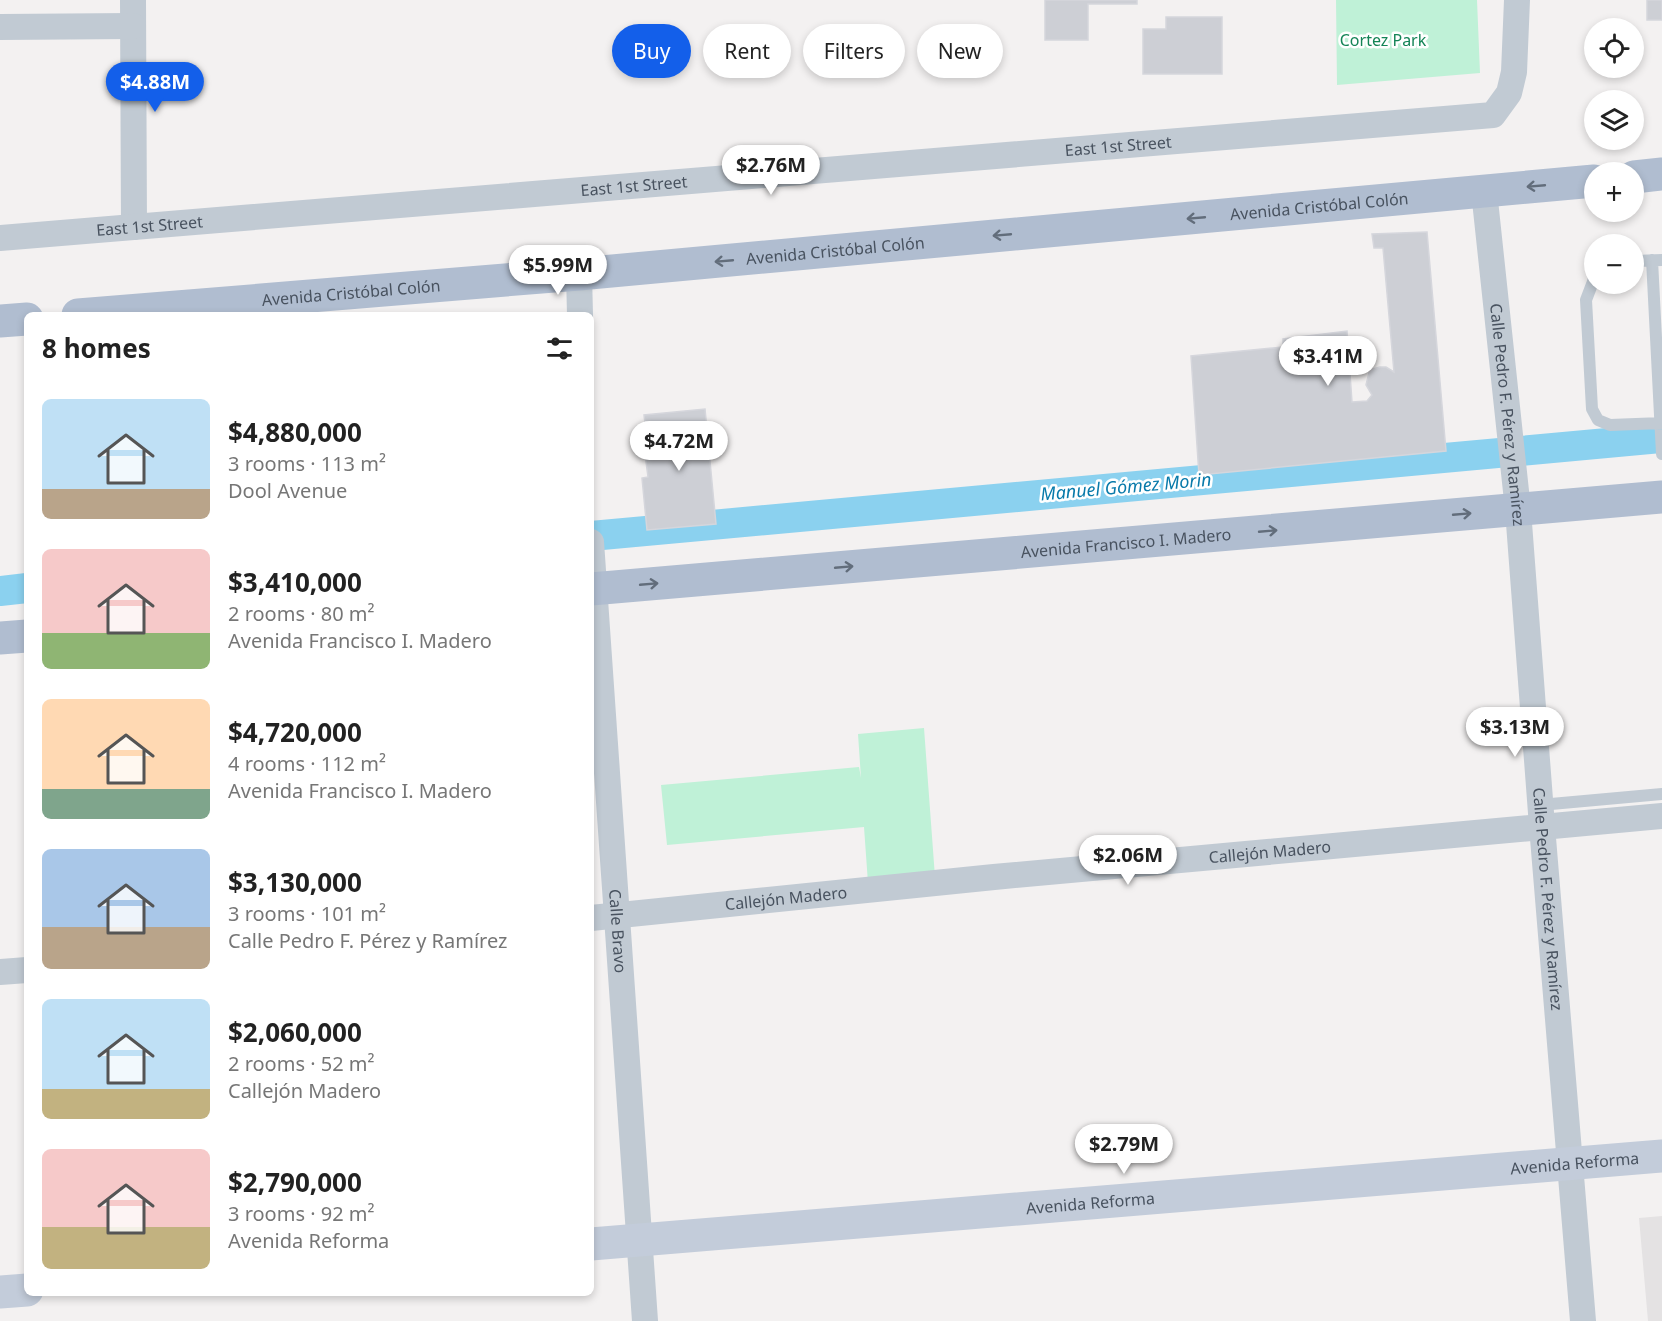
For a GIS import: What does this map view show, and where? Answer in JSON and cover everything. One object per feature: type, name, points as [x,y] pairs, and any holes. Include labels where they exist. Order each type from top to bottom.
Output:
[{"type":"main road","points":[[1644,176],[1662,174]]},
{"type":"main road","name":"Avenida Cristóbal Colón","points":[[115,312],[579,274],[1584,182]]},
{"type":"main road","points":[[0,321],[24,319]]},
{"type":"main road","name":"Avenida Francisco I. Madero","points":[[594,589],[1662,497]]},
{"type":"main road","points":[[0,638],[24,636]]},
{"type":"main road","name":"Avenida Reforma","points":[[594,1244],[1662,1156]]},
{"type":"main road","points":[[0,1292],[24,1290]]},
{"type":"street","points":[[133,0],[134,227]]},
{"type":"street","name":"East 1st Street","points":[[0,238],[1493,115],[1509,93],[1514,72],[1517,0]]},
{"type":"street","points":[[0,27],[133,26]]},
{"type":"street","name":"Calle Pedro F. Pérez y Ramírez","points":[[1485,191],[1518,510],[1583,1321]]},
{"type":"street","points":[[579,274],[580,312]]},
{"type":"street","name":"Calle Bravo","points":[[594,614],[618,915],[645,1321]]},
{"type":"street","name":"Callejón Madero","points":[[594,918],[994,877],[1541,816],[1662,816]]},
{"type":"street","points":[[0,972],[24,970]]},
{"type":"lane","points":[[1657,260],[1662,454]]},
{"type":"lane","points":[[1589,294],[1587,300],[1592,409],[1598,420],[1610,425],[1661,423]]},
{"type":"lane","points":[[1541,816],[1662,794]]},
{"type":"shaded area","points":[[1662,1216],[1662,1321],[1648,1321],[1639,1218]]},
{"type":"green space","name":"Cortez Park","points":[[1336,0],[1477,0],[1480,73],[1337,85]]},
{"type":"green space","points":[[924,728],[935,877],[868,883],[864,827],[667,845],[661,785],[859,767],[861,778],[858,734]]},
{"type":"building","points":[[1045,0],[1137,0],[1137,4],[1088,4],[1088,40],[1045,40]]},
{"type":"building","points":[[1647,0],[1662,0],[1662,20],[1647,20]]},
{"type":"building","points":[[1166,17],[1222,17],[1222,74],[1143,74],[1143,29],[1166,29]]},
{"type":"building","points":[[1427,232],[1446,451],[1199,475],[1191,356],[1283,347],[1283,339],[1347,331],[1352,402],[1367,401],[1372,395],[1366,385],[1369,373],[1380,367],[1386,367],[1394,372],[1383,248],[1374,248],[1372,234]]},
{"type":"building","points":[[705,409],[716,524],[647,530],[642,478],[648,477],[645,454],[654,453],[652,431],[646,432],[644,415]]},
{"type":"waterway","name":"Manuel Gómez Morin","points":[[594,536],[1662,438]]},
{"type":"waterway","name":"Manuel Gómez Morin","points":[[0,591],[24,588]]}]
